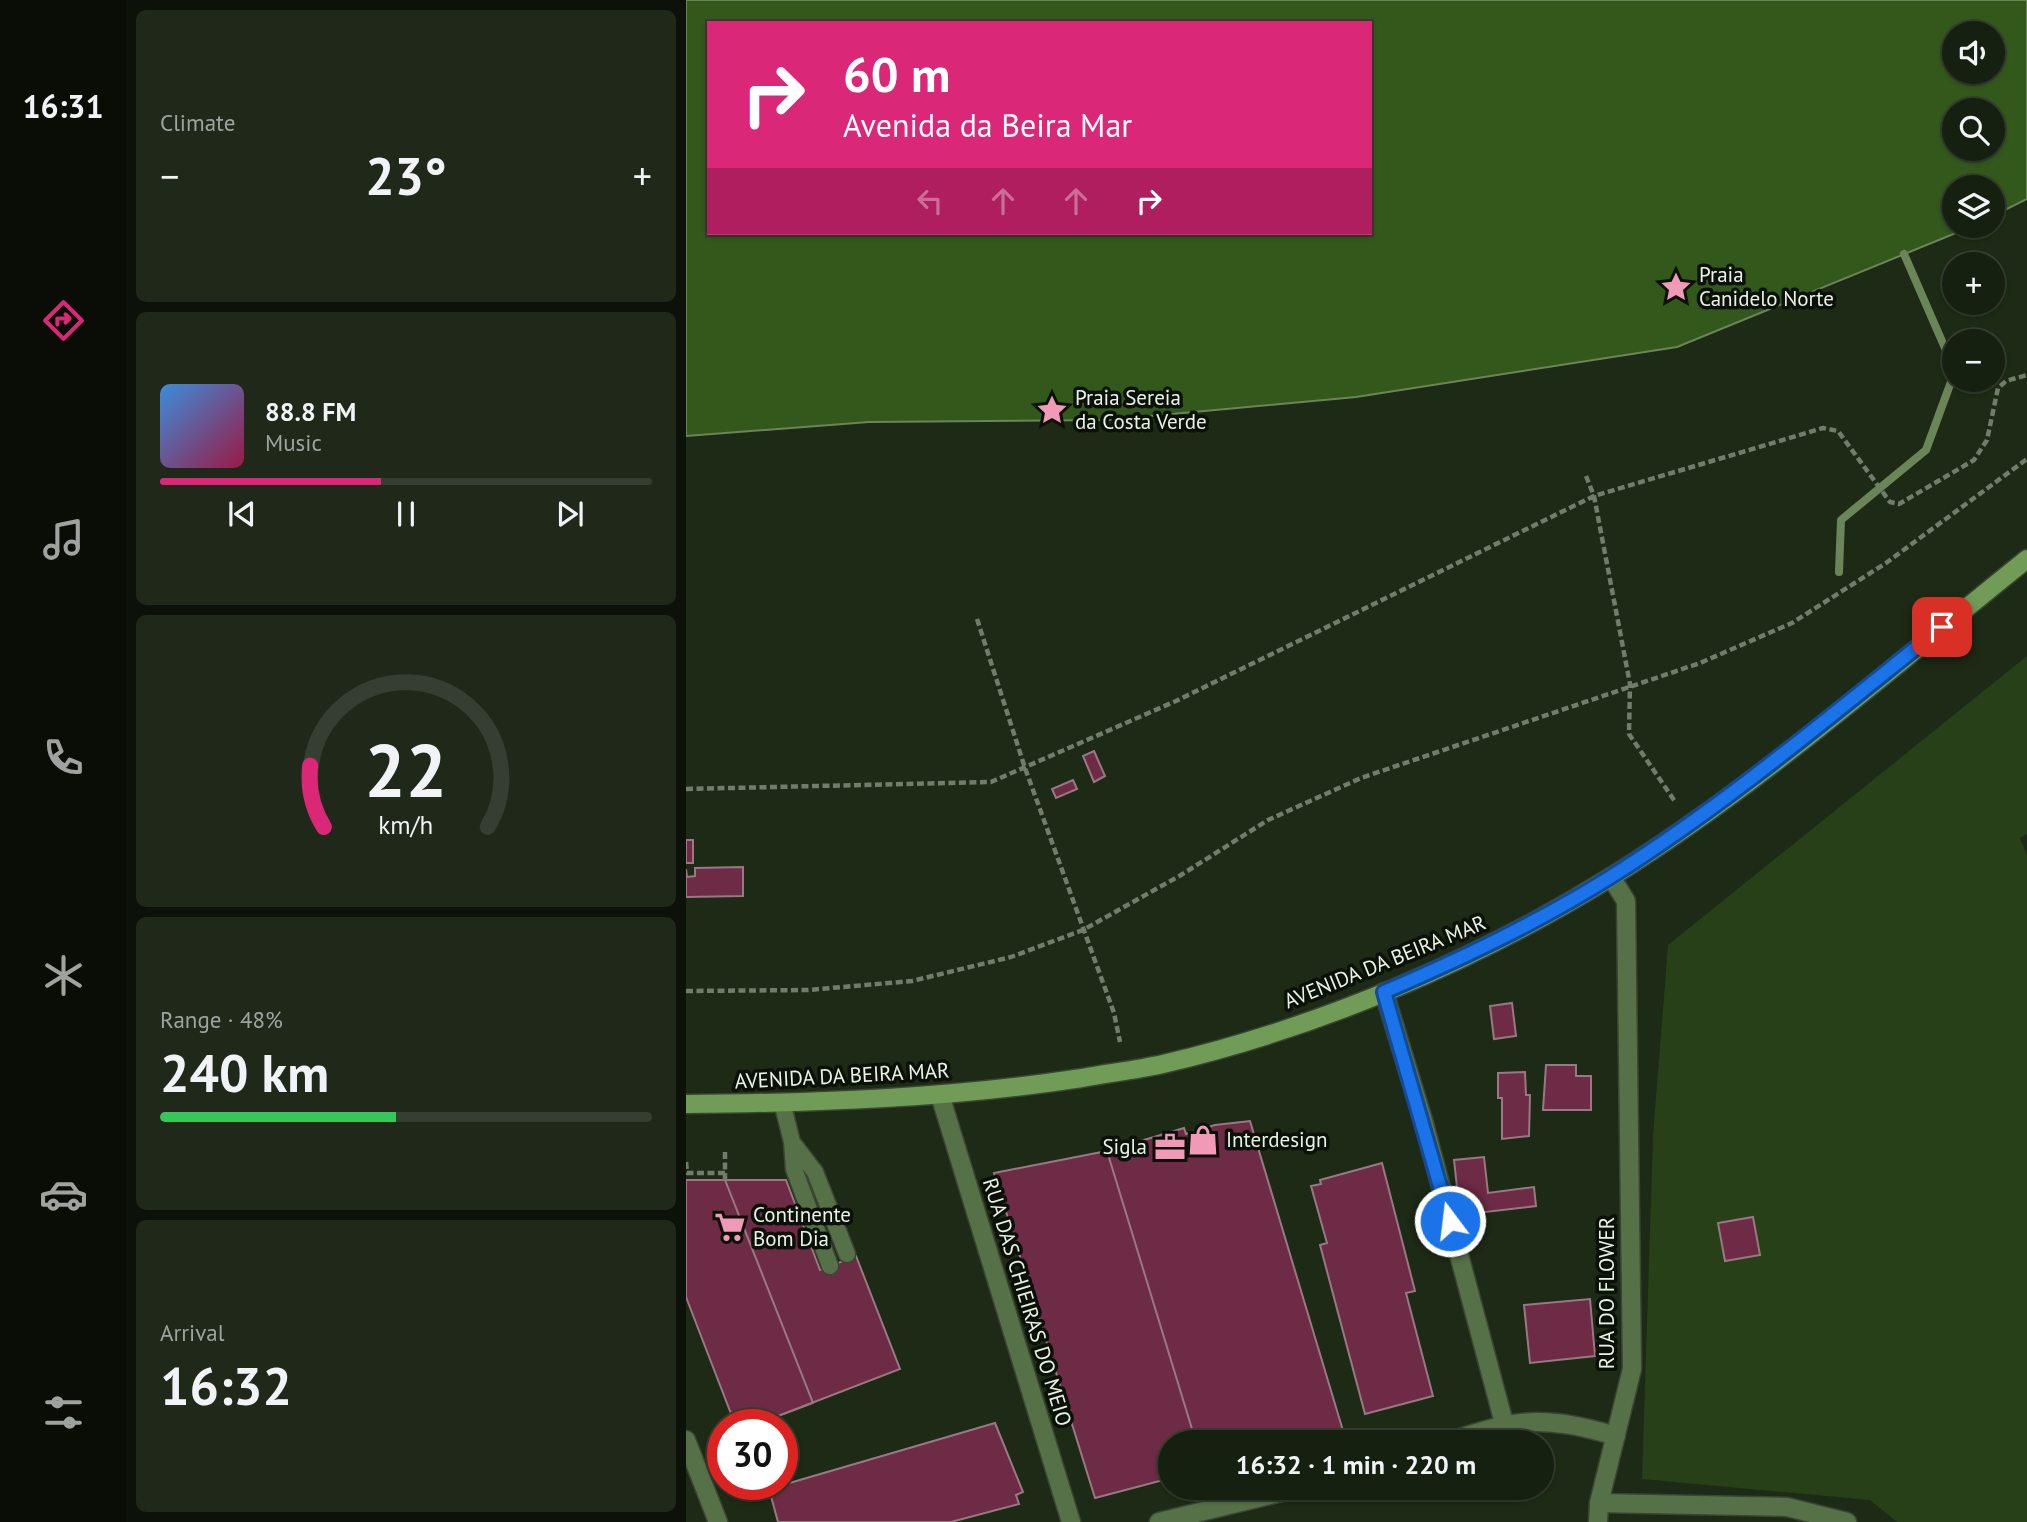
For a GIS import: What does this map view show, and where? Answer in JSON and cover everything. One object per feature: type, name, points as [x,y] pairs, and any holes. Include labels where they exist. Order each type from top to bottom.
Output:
[{"type":"main road","name":"AVENIDA DA BEIRA MAR","points":[[686,1104],[940,1095],[1031,1086],[1161,1065],[1258,1037],[1384,992],[1497,942],[1611,877],[1763,772],[2027,559]]},
{"type":"street","name":"RUA DO FLOWER","points":[[1598,1522],[1599,1503],[1632,1369],[1626,901],[1611,877]]},
{"type":"street","points":[[1384,992],[1423,1120],[1504,1423]]},
{"type":"street","name":"RUA DAS CHIEIRAS DO MEIO","points":[[940,1095],[1071,1522]]},
{"type":"street","points":[[1483,1430],[1504,1423],[1526,1420],[1573,1424],[1616,1436]]},
{"type":"street","points":[[686,1440],[718,1522]]},
{"type":"street","points":[[1159,1522],[1250,1500]]},
{"type":"street","points":[[1599,1503],[1787,1507],[1847,1522]]},
{"type":"lane","points":[[782,1102],[792,1142],[794,1169],[830,1266]]},
{"type":"lane","points":[[792,1142],[816,1172],[847,1254]]},
{"type":"path","points":[[686,789],[990,782],[1188,695],[1594,496],[1823,428],[1838,431],[1890,502],[1899,504],[1974,460],[1987,440],[1998,388],[2006,382],[2027,375]]},
{"type":"path","points":[[686,991],[808,990],[912,981],[1011,957],[1083,930],[1181,875],[1268,820],[1349,783],[1630,684],[1700,663],[1792,623],[1886,563],[2027,459]]},
{"type":"path","points":[[1586,476],[1594,496],[1630,684],[1629,734],[1676,803]]},
{"type":"path","points":[[977,619],[1025,768],[1114,1013],[1120,1042]]},
{"type":"path","points":[[725,1150],[725,1180]]},
{"type":"path","points":[[686,1162],[687,1173],[725,1173]]},
{"type":"shaded area","points":[[686,0],[2027,0],[2027,199],[2005,210],[2005,175],[1942,175],[1944,238],[1677,347],[1356,397],[1107,420],[869,422],[686,436]]},
{"type":"shaded area","points":[[2027,656],[2027,834],[2020,838],[2027,855],[2027,1522],[1897,1522],[1870,1500],[1642,1479],[1653,1136],[1668,945]]},
{"type":"building","points":[[1094,751],[1105,776],[1094,782],[1083,756]]},
{"type":"building","points":[[1073,780],[1077,789],[1056,798],[1052,789]]},
{"type":"building","points":[[686,840],[693,840],[693,863],[686,863]]},
{"type":"building","points":[[743,867],[743,896],[686,897],[686,869],[687,877],[695,876],[695,868]]},
{"type":"building","points":[[1512,1003],[1516,1036],[1494,1039],[1490,1006]]},
{"type":"building","points":[[1546,1065],[1576,1065],[1576,1076],[1591,1076],[1591,1110],[1543,1110]]},
{"type":"building","points":[[1525,1072],[1526,1095],[1530,1095],[1529,1136],[1502,1139],[1502,1098],[1498,1098],[1498,1073]]},
{"type":"building","points":[[1250,1121],[1343,1430],[1192,1430],[1107,1151],[1184,1128],[1186,1134],[1215,1125]]},
{"type":"building","points":[[1107,1151],[1192,1430],[1158,1430],[1158,1481],[1095,1498],[994,1173]]},
{"type":"building","points":[[1484,1157],[1488,1193],[1534,1187],[1536,1206],[1460,1215],[1454,1160]]},
{"type":"building","points":[[1382,1163],[1415,1291],[1406,1293],[1433,1396],[1365,1414],[1320,1245],[1327,1243],[1311,1186],[1321,1184],[1320,1180]]},
{"type":"building","points":[[686,1180],[786,1180],[820,1270],[856,1256],[900,1369],[796,1409],[729,1409],[686,1297]]},
{"type":"building","points":[[686,1180],[725,1180],[813,1403],[797,1409],[729,1409],[686,1297]]},
{"type":"building","points":[[1753,1217],[1760,1255],[1725,1261],[1718,1223]]},
{"type":"building","points":[[1590,1299],[1595,1356],[1530,1363],[1524,1305]]},
{"type":"building","points":[[995,1423],[1023,1492],[1016,1495],[1019,1504],[951,1522],[778,1522],[772,1500],[798,1500],[798,1481]]},
{"type":"waterway","points":[[1839,572],[1841,520],[1926,450],[1955,371],[1904,254]]},
{"type":"place","name":"Praia Canidelo Norte","points":[[1676,287]]},
{"type":"place","name":"Praia Sereia da Costa Verde","points":[[1052,410]]},
{"type":"place","name":"Interdesign","points":[[1203,1140]]},
{"type":"place","name":"Sigla","points":[[1170,1147]]},
{"type":"place","name":"Continente Bom Dia","points":[[730,1227]]},
{"type":"route","points":[[1450,1221],[1384,992],[1497,942],[1611,877],[1763,772],[1942,627]]}]
